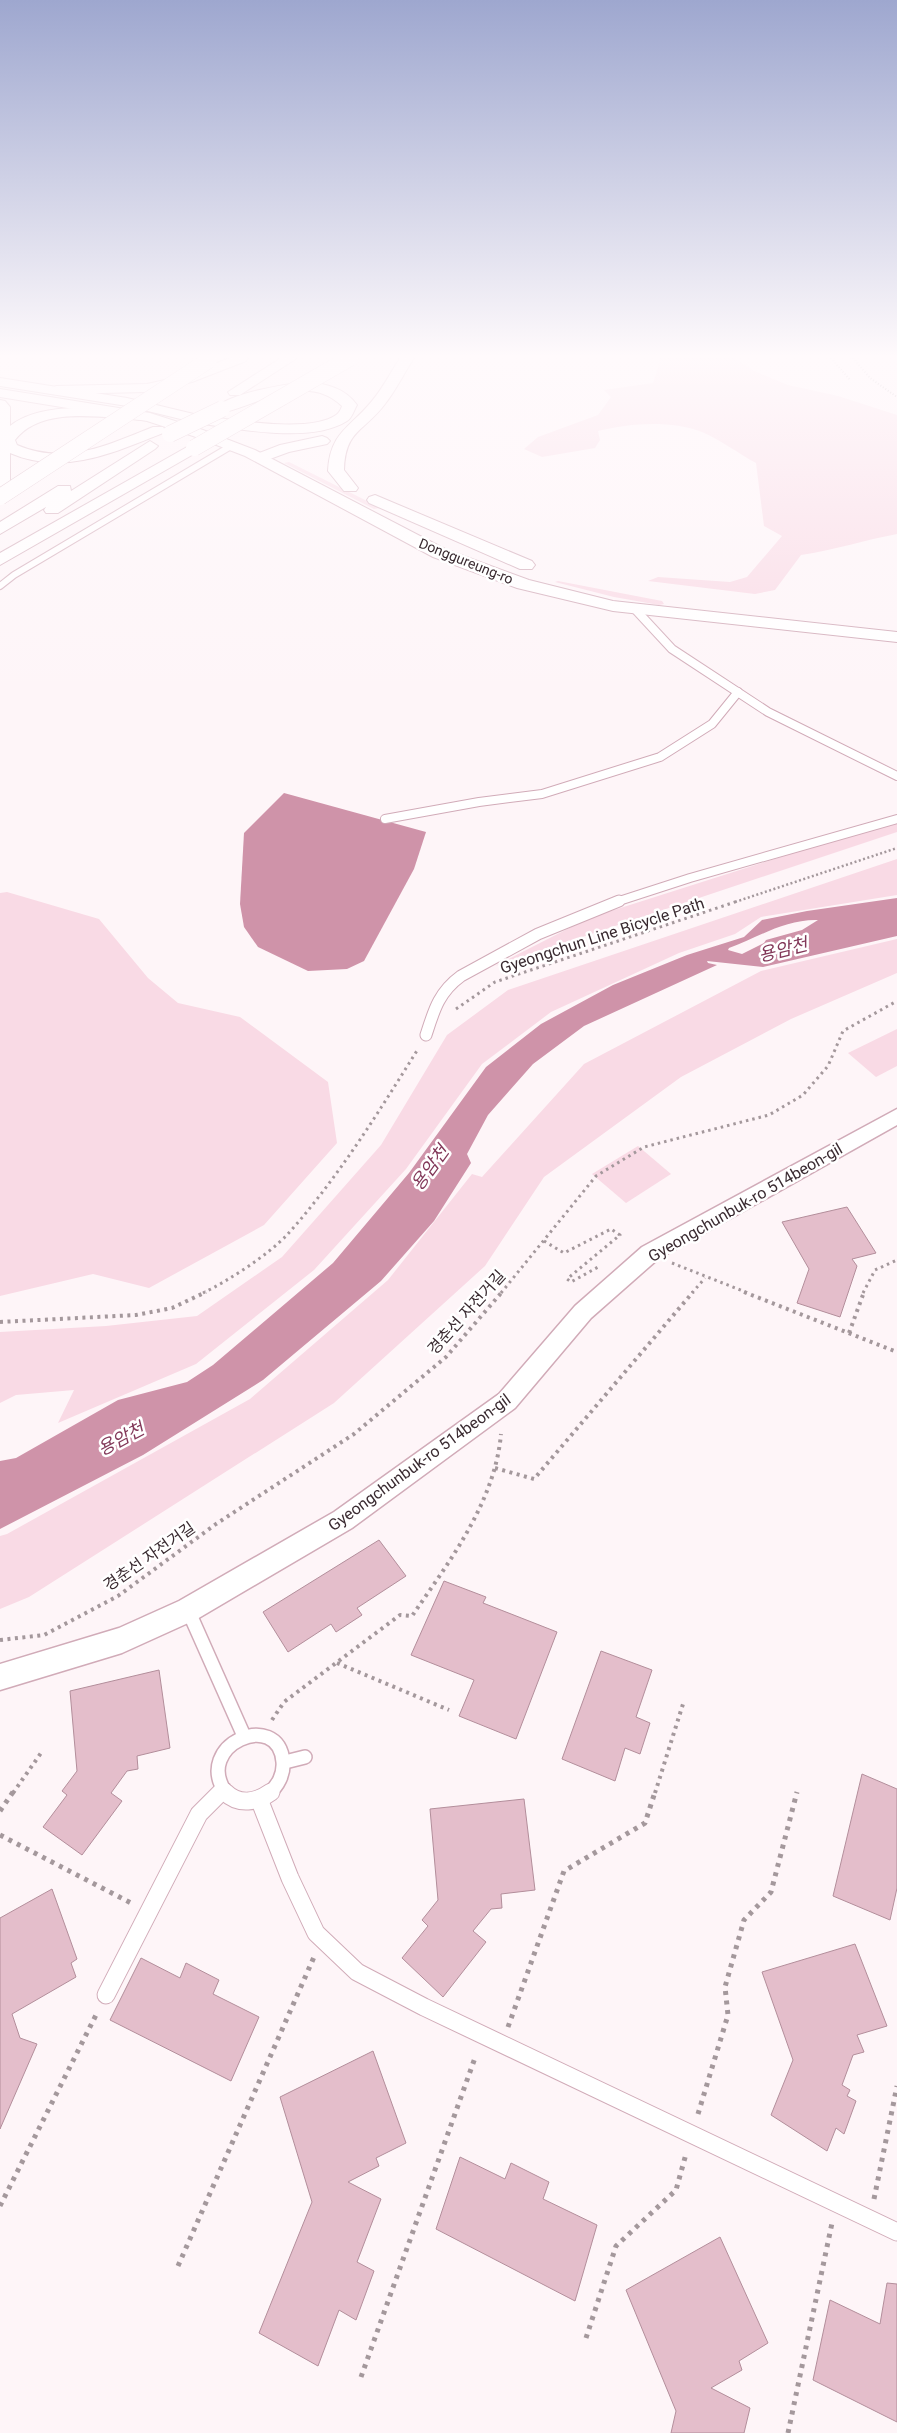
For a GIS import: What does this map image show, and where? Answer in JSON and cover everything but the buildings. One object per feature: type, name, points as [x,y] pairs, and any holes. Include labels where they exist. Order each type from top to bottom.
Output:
[{"type":"main road","points":[[0,491],[2,472]]},
{"type":"main road","points":[[0,497],[39,472]]},
{"type":"main road","points":[[0,529],[97,472]]},
{"type":"main road","points":[[0,543],[106,472]]},
{"type":"main road","points":[[0,560],[153,472]]},
{"type":"main road","name":"Donggureung-ro","points":[[284,472],[439,553],[524,584],[613,606],[897,638]]},
{"type":"main road","name":"Donggureung-ro","points":[[316,472],[392,508],[547,572],[626,593],[897,623]]},
{"type":"main road","points":[[336,472],[350,488]]},
{"type":"street","name":"Gyeongchunbuk-ro 514beon-gil","points":[[0,1677],[122,1640],[188,1610],[343,1520],[507,1400],[583,1312],[650,1253],[897,1116]]},
{"type":"lane","points":[[0,586],[14,575],[188,472]]},
{"type":"lane","points":[[634,608],[672,649],[768,712],[897,776]]},
{"type":"lane","points":[[385,819],[479,802],[542,794],[660,757],[712,724],[738,692]]},
{"type":"lane","points":[[426,1035],[435,1008],[444,990],[465,974],[521,941],[587,912],[662,887],[897,819]]},
{"type":"lane","points":[[188,1610],[244,1736]]},
{"type":"lane","points":[[244,1736],[262,1736],[277,1745],[285,1762],[282,1781],[268,1796],[250,1802],[231,1798],[220,1784],[218,1764],[227,1747],[244,1736]]},
{"type":"lane","points":[[285,1762],[305,1757]]},
{"type":"lane","points":[[106,1995],[199,1814],[224,1789]]},
{"type":"lane","points":[[259,1799],[290,1878],[316,1933],[357,1972],[483,2035],[897,2232]]},
{"type":"path","name":"Gyeongchun Line Bicycle Path","points":[[0,1322],[136,1316],[172,1308],[209,1290],[248,1266],[286,1236],[358,1145],[426,1035],[459,1006],[495,982],[558,959],[652,930],[897,848]]},
{"type":"path","name":"경춘선 자전거길","points":[[0,1640],[44,1635],[118,1596],[216,1524],[354,1434],[446,1357],[596,1176],[644,1147],[769,1115],[803,1095],[828,1066],[843,1031],[897,1001]]},
{"type":"path","points":[[544,1241],[564,1253],[612,1229],[620,1235],[567,1279],[571,1282],[603,1264]]},
{"type":"path","points":[[650,1253],[705,1278],[897,1352]]},
{"type":"path","points":[[849,1333],[866,1286],[875,1270],[897,1260]]},
{"type":"path","points":[[495,1468],[534,1479],[705,1278]]},
{"type":"path","points":[[262,1736],[284,1702],[400,1614],[412,1616],[447,1565],[476,1513],[499,1460],[502,1411],[507,1400]]},
{"type":"path","points":[[336,1662],[450,1710]]},
{"type":"path","points":[[502,2044],[564,1871],[645,1823],[683,1704]]},
{"type":"path","points":[[0,1811],[41,1753]]},
{"type":"path","points":[[586,2338],[616,2246],[676,2190],[728,2015],[725,1987],[744,1920],[771,1892],[797,1792]]},
{"type":"path","points":[[0,1835],[149,1913]]},
{"type":"path","points":[[178,2266],[322,1939]]},
{"type":"path","points":[[0,2206],[106,1995]]},
{"type":"path","points":[[361,2377],[483,2035]]},
{"type":"path","points":[[870,2219],[897,2086]]},
{"type":"path","points":[[788,2433],[836,2202]]},
{"type":"shaded area","points":[[301,472],[308,472],[380,508],[374,509]]},
{"type":"shaded area","points":[[757,472],[897,472],[897,534],[801,555],[775,590],[755,594],[648,581],[658,577],[730,582],[747,577],[782,536],[764,526]]},
{"type":"shaded area","points":[[558,581],[662,601],[664,604],[659,605],[614,597],[555,582]]},
{"type":"shaded area","points":[[897,820],[897,832],[495,966],[589,918]]},
{"type":"shaded area","points":[[897,859],[897,895],[761,917],[735,934],[679,953],[551,1012],[482,1064],[406,1169],[314,1270],[196,1364],[58,1423],[74,1390],[16,1395],[0,1403],[0,1332],[106,1326],[197,1316],[282,1257],[381,1145],[447,1035],[508,990]]},
{"type":"shaded area","points":[[7,892],[99,919],[148,978],[178,1003],[240,1017],[328,1082],[337,1143],[264,1225],[149,1288],[93,1274],[0,1296],[0,893]]},
{"type":"shaded area","points":[[897,939],[897,973],[791,1019],[681,1077],[544,1177],[485,1266],[334,1403],[29,1597],[0,1609],[0,1536],[7,1534],[250,1399],[388,1280],[472,1174],[482,1177],[584,1064],[761,971]]},
{"type":"shaded area","points":[[897,1029],[897,1066],[876,1077],[848,1053]]},
{"type":"shaded area","points":[[638,1146],[671,1174],[626,1203],[592,1174]]},
{"type":"water","points":[[284,793],[426,832],[414,869],[364,961],[347,969],[308,971],[258,947],[244,927],[240,904],[244,833]]},
{"type":"water","name":"용암천","points":[[897,898],[897,936],[763,967],[707,961],[717,965],[584,1026],[533,1064],[488,1115],[467,1154],[471,1163],[434,1221],[381,1281],[263,1380],[143,1455],[0,1529],[0,1461],[16,1458],[118,1400],[187,1382],[213,1365],[333,1263],[409,1173],[486,1067],[541,1024],[613,985],[687,955],[744,937],[762,920],[807,911]],"holes":[[[818,920],[802,930],[766,940],[764,943],[742,954],[728,950],[794,922]]]}]
